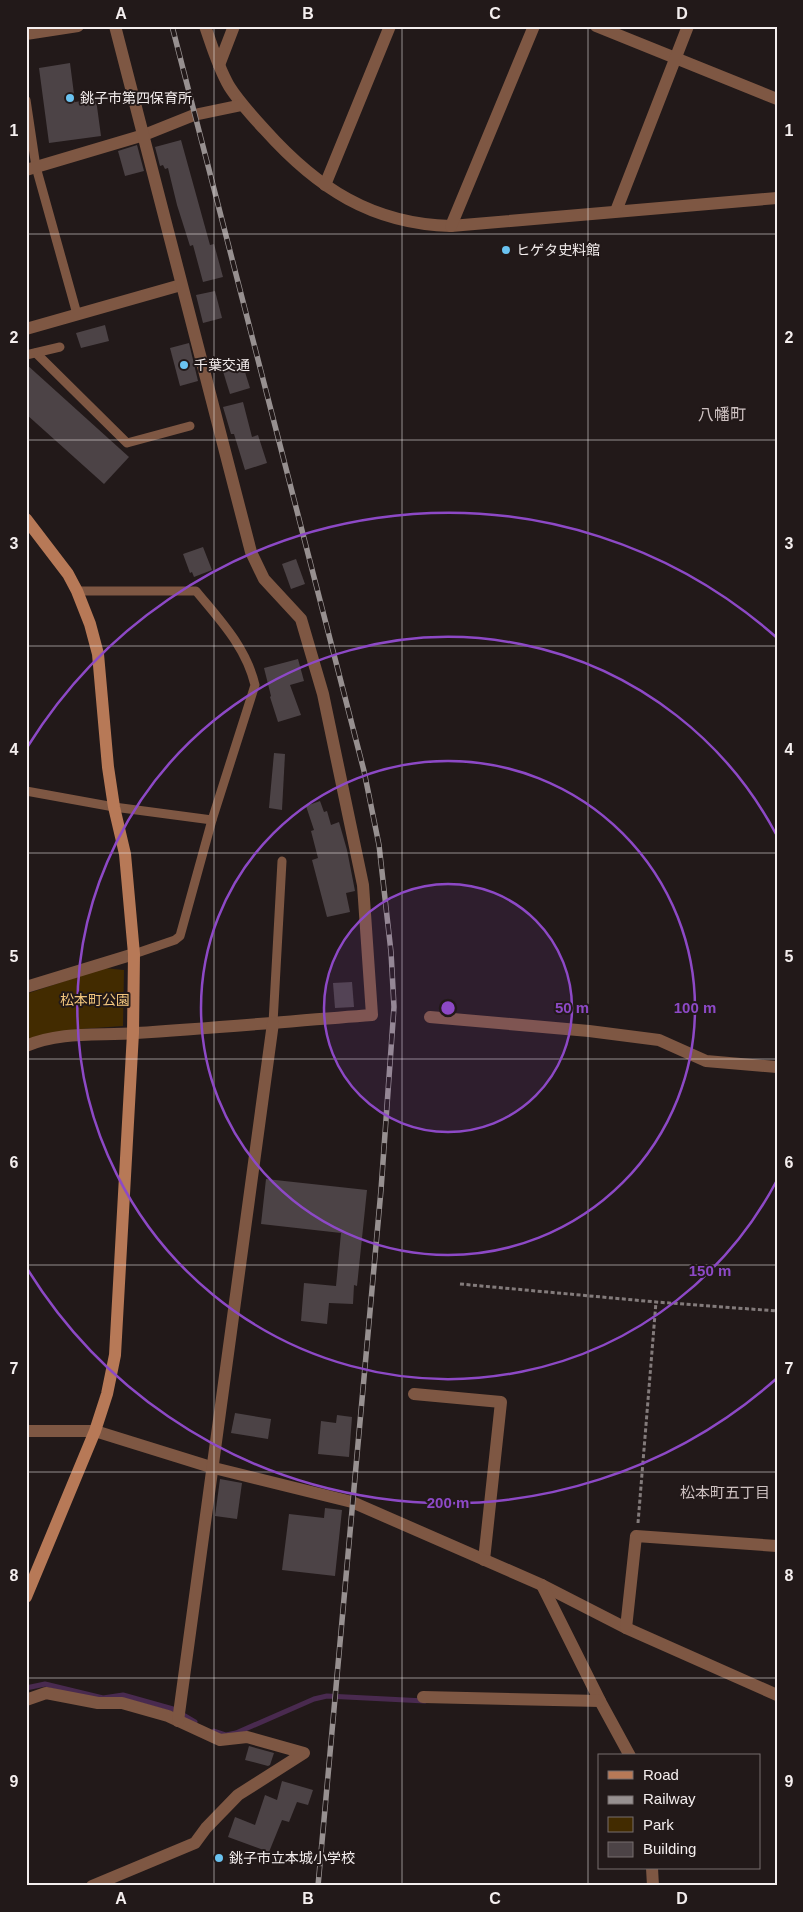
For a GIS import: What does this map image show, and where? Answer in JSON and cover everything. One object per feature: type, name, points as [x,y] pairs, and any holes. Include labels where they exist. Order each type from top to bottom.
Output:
[{"type":"street","points":[[26,34],[78,26]]},
{"type":"street","points":[[26,1046],[48,1039],[68,1036],[133,1034],[372,1015],[363,885],[323,694],[301,620],[264,579],[251,552],[115,26]]},
{"type":"street","points":[[205,26],[219,65],[230,87],[242,105],[286,154],[324,186],[351,201],[393,218],[430,226],[451,226],[777,198]]},
{"type":"street","points":[[219,65],[234,26]]},
{"type":"street","points":[[324,186],[390,26]]},
{"type":"street","points":[[451,226],[534,26]]},
{"type":"street","points":[[596,26],[777,99]]},
{"type":"street","points":[[616,211],[688,26]]},
{"type":"street","points":[[31,169],[144,135],[194,115],[242,105]]},
{"type":"street","points":[[26,329],[181,285]]},
{"type":"street","points":[[26,519],[68,574],[78,591],[98,654],[108,767],[114,807],[125,854],[134,954],[133,1034],[115,1355],[107,1394],[95,1431],[26,1597]]},
{"type":"street","points":[[26,987],[134,954]]},
{"type":"street","points":[[430,1017],[589,1031],[659,1040],[706,1061],[777,1067]]},
{"type":"street","points":[[178,1720],[214,1468],[273,1023]]},
{"type":"street","points":[[414,1394],[501,1402],[484,1560]]},
{"type":"street","points":[[26,1431],[95,1431],[214,1468],[352,1502],[542,1584],[626,1628],[777,1695]]},
{"type":"street","points":[[626,1628],[636,1536],[777,1546]]},
{"type":"street","points":[[542,1584],[600,1701],[629,1754]]},
{"type":"street","points":[[26,1700],[46,1693],[98,1703],[122,1703],[168,1716],[220,1740],[248,1736],[304,1753],[238,1795],[206,1828],[195,1843],[92,1886]]},
{"type":"street","points":[[423,1697],[600,1701]]},
{"type":"street","points":[[652,1870],[653,1886]]},
{"type":"lane","points":[[26,100],[31,169],[77,314]]},
{"type":"lane","points":[[26,355],[60,347]]},
{"type":"lane","points":[[36,353],[127,443],[190,426]]},
{"type":"lane","points":[[78,591],[196,591],[223,623],[245,654],[255,685],[212,820],[180,936],[175,940],[134,954]]},
{"type":"lane","points":[[26,791],[114,807],[212,820]]},
{"type":"lane","points":[[273,1023],[282,861]]},
{"type":"path","points":[[460,1284],[656,1302],[777,1310]]},
{"type":"path","points":[[636,1536],[656,1302]]},
{"type":"green space","name":"松本町公園","points":[[104,968],[124,970],[123,1026],[67,1030],[29,1039],[26,1031],[26,994]]},
{"type":"building","points":[[70,63],[75,102],[96,99],[101,136],[49,143],[39,68]]},
{"type":"building","points":[[181,140],[210,245],[214,244],[223,277],[203,282],[193,245],[190,246],[177,205],[168,168],[165,169],[163,165],[160,166],[155,147]]},
{"type":"building","points":[[137,145],[144,171],[125,176],[118,151]]},
{"type":"building","points":[[215,291],[222,318],[203,323],[196,295]]},
{"type":"building","points":[[105,325],[109,341],[81,348],[76,333]]},
{"type":"building","points":[[189,343],[198,381],[180,386],[170,348]]},
{"type":"building","points":[[241,359],[250,388],[230,394],[221,365]]},
{"type":"building","points":[[26,364],[129,457],[104,484],[26,414]]},
{"type":"building","points":[[243,402],[252,437],[258,435],[267,463],[245,470],[223,407]]},
{"type":"building","points":[[203,547],[212,570],[194,577],[192,572],[190,573],[183,554]]},
{"type":"building","points":[[296,559],[305,584],[291,589],[282,564]]},
{"type":"building","points":[[298,659],[304,681],[290,685],[301,715],[278,722],[264,668]]},
{"type":"building","points":[[274,753],[285,754],[282,810],[269,808]]},
{"type":"building","points":[[320,801],[324,812],[327,811],[331,825],[339,822],[355,891],[346,893],[350,912],[327,917],[312,860],[318,858],[311,831],[314,830],[306,806]]},
{"type":"building","points":[[352,982],[354,1007],[335,1008],[333,983]]},
{"type":"building","points":[[266,1179],[367,1190],[357,1286],[354,1285],[353,1304],[329,1303],[327,1324],[301,1321],[304,1283],[336,1286],[341,1233],[261,1224]]},
{"type":"building","points":[[235,1413],[271,1419],[268,1439],[231,1433]]},
{"type":"building","points":[[337,1415],[352,1417],[349,1457],[318,1454],[321,1421],[336,1423]]},
{"type":"building","points":[[220,1479],[242,1483],[237,1519],[215,1516]]},
{"type":"building","points":[[325,1508],[342,1510],[335,1576],[282,1570],[289,1514],[324,1518]]},
{"type":"building","points":[[249,1746],[274,1753],[270,1765],[245,1760]]},
{"type":"building","points":[[282,1781],[313,1790],[308,1805],[297,1802],[289,1822],[282,1820],[269,1852],[228,1837],[235,1817],[255,1825],[265,1795],[277,1800]]},
{"type":"waterway","points":[[26,1688],[45,1684],[103,1698],[123,1695],[173,1709],[195,1722]]},
{"type":"waterway","points":[[214,1731],[226,1735],[236,1733],[314,1699],[327,1696],[425,1701]]},
{"type":"railway","points":[[172,26],[364,771],[379,845],[391,952],[394,1007],[381,1190],[318,1886]]},
{"type":"place","name":"銚子市第四保育所","points":[[70,98]]},
{"type":"place","name":"ヒゲタ史料館","points":[[506,250]]},
{"type":"place","name":"千葉交通","points":[[184,365]]},
{"type":"place","name":"銚子市立本城小学校","points":[[219,1858]]},
{"type":"district","name":"八幡町","points":[[722,414]]},
{"type":"district","name":"松本町五丁目","points":[[725,1492]]}]
